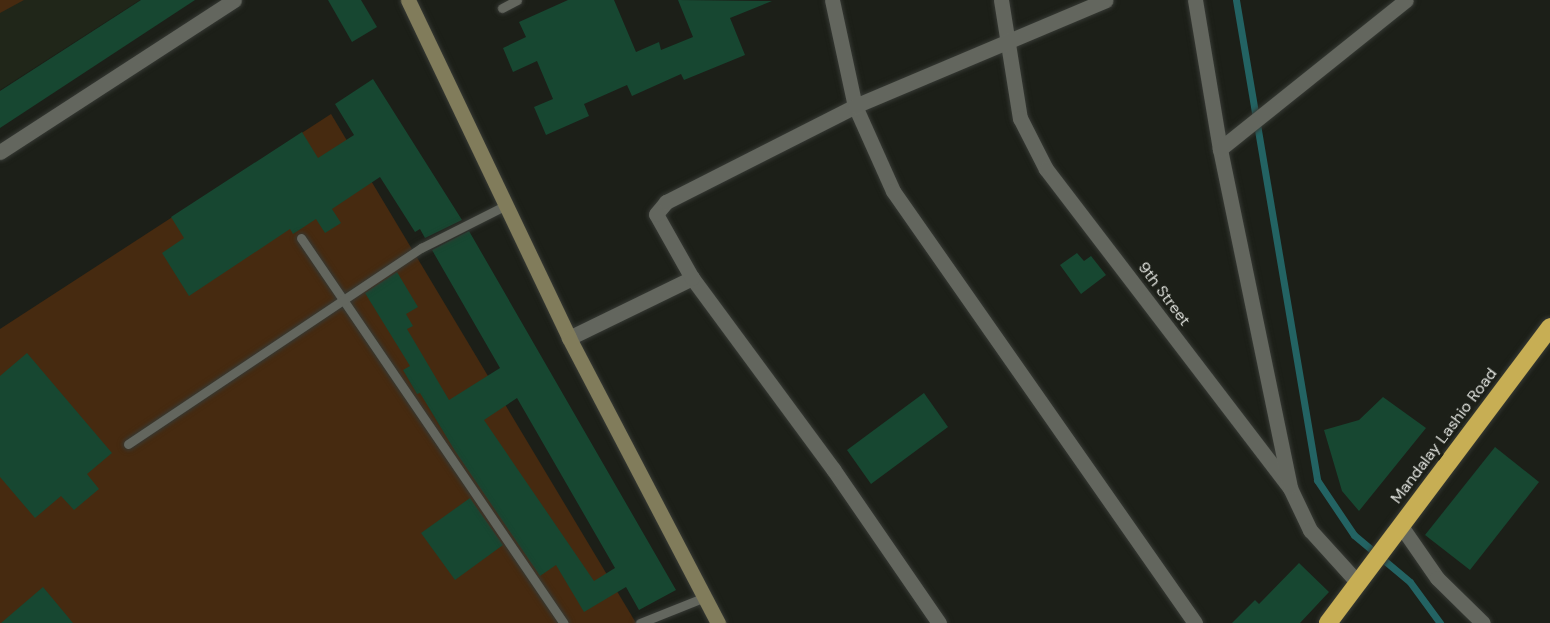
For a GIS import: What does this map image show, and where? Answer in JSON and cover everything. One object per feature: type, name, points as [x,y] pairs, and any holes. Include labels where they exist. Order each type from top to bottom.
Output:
[{"type":"highway","name":"Mandalay Lashio Road","points":[[1328,623],[1550,327]]},
{"type":"street","points":[[0,152],[234,0]]},
{"type":"street","points":[[408,0],[569,338],[718,623]]},
{"type":"street","points":[[832,0],[855,106],[893,191],[1194,623]]},
{"type":"street","name":"9th Street","points":[[1001,0],[1020,118],[1046,169],[1290,488],[1310,530],[1364,576]]},
{"type":"street","points":[[939,623],[833,469],[692,278],[656,214],[666,202],[855,106],[1009,43],[1106,0]]},
{"type":"street","points":[[1196,0],[1220,149],[1290,488]]},
{"type":"street","points":[[1220,149],[1406,0]]},
{"type":"street","points":[[569,338],[692,278]]},
{"type":"street","points":[[1401,526],[1437,578],[1483,623]]},
{"type":"lane","points":[[502,8],[517,0]]},
{"type":"lane","points":[[128,444],[421,248],[506,205]]},
{"type":"lane","points":[[302,238],[564,623]]},
{"type":"lane","points":[[640,623],[705,597]]},
{"type":"shaded area","points":[[0,0],[140,0],[0,90]]},
{"type":"shaded area","points":[[0,0],[24,0],[0,13]]},
{"type":"shaded area","points":[[331,114],[636,623],[0,623],[0,329]]},
{"type":"building","points":[[141,0],[195,0],[0,128],[0,91]]},
{"type":"building","points":[[328,0],[361,0],[377,27],[352,42]]},
{"type":"building","points":[[568,0],[614,0],[636,52],[659,42],[661,50],[693,37],[678,0],[772,1],[730,18],[745,55],[684,80],[681,74],[632,96],[627,85],[584,104],[589,116],[546,135],[534,107],[553,99],[537,61],[513,72],[503,48],[526,37],[519,22]]},
{"type":"building","points":[[373,79],[462,220],[425,238],[420,229],[415,232],[380,177],[332,209],[341,223],[325,233],[316,219],[293,234],[290,229],[189,296],[162,253],[184,238],[171,217],[302,132],[318,158],[354,135],[335,104]]},
{"type":"building","points":[[469,231],[676,590],[639,610],[626,587],[584,612],[556,565],[540,576],[455,451],[420,393],[417,394],[403,370],[410,366],[365,293],[397,272],[418,307],[406,314],[413,326],[407,329],[449,400],[500,368],[432,250]],"holes":[[[517,398],[615,568],[594,581],[484,420]]]},
{"type":"building","points":[[1077,253],[1084,261],[1091,256],[1106,275],[1081,294],[1060,265]]},
{"type":"building","points":[[27,353],[112,453],[87,474],[99,489],[74,510],[61,496],[35,518],[0,477],[0,376]]},
{"type":"building","points":[[924,393],[948,427],[871,484],[847,450]]},
{"type":"building","points":[[1383,397],[1426,428],[1359,511],[1342,491],[1324,430],[1359,420]]},
{"type":"building","points":[[1495,447],[1539,482],[1470,570],[1425,535]]},
{"type":"building","points":[[470,498],[503,545],[455,580],[421,533]]},
{"type":"building","points":[[1299,563],[1329,592],[1300,623],[1232,623],[1255,600],[1259,604]]},
{"type":"building","points":[[43,587],[73,623],[1,623]]},
{"type":"waterway","points":[[1236,0],[1317,480],[1354,535],[1410,582],[1440,623]]}]
